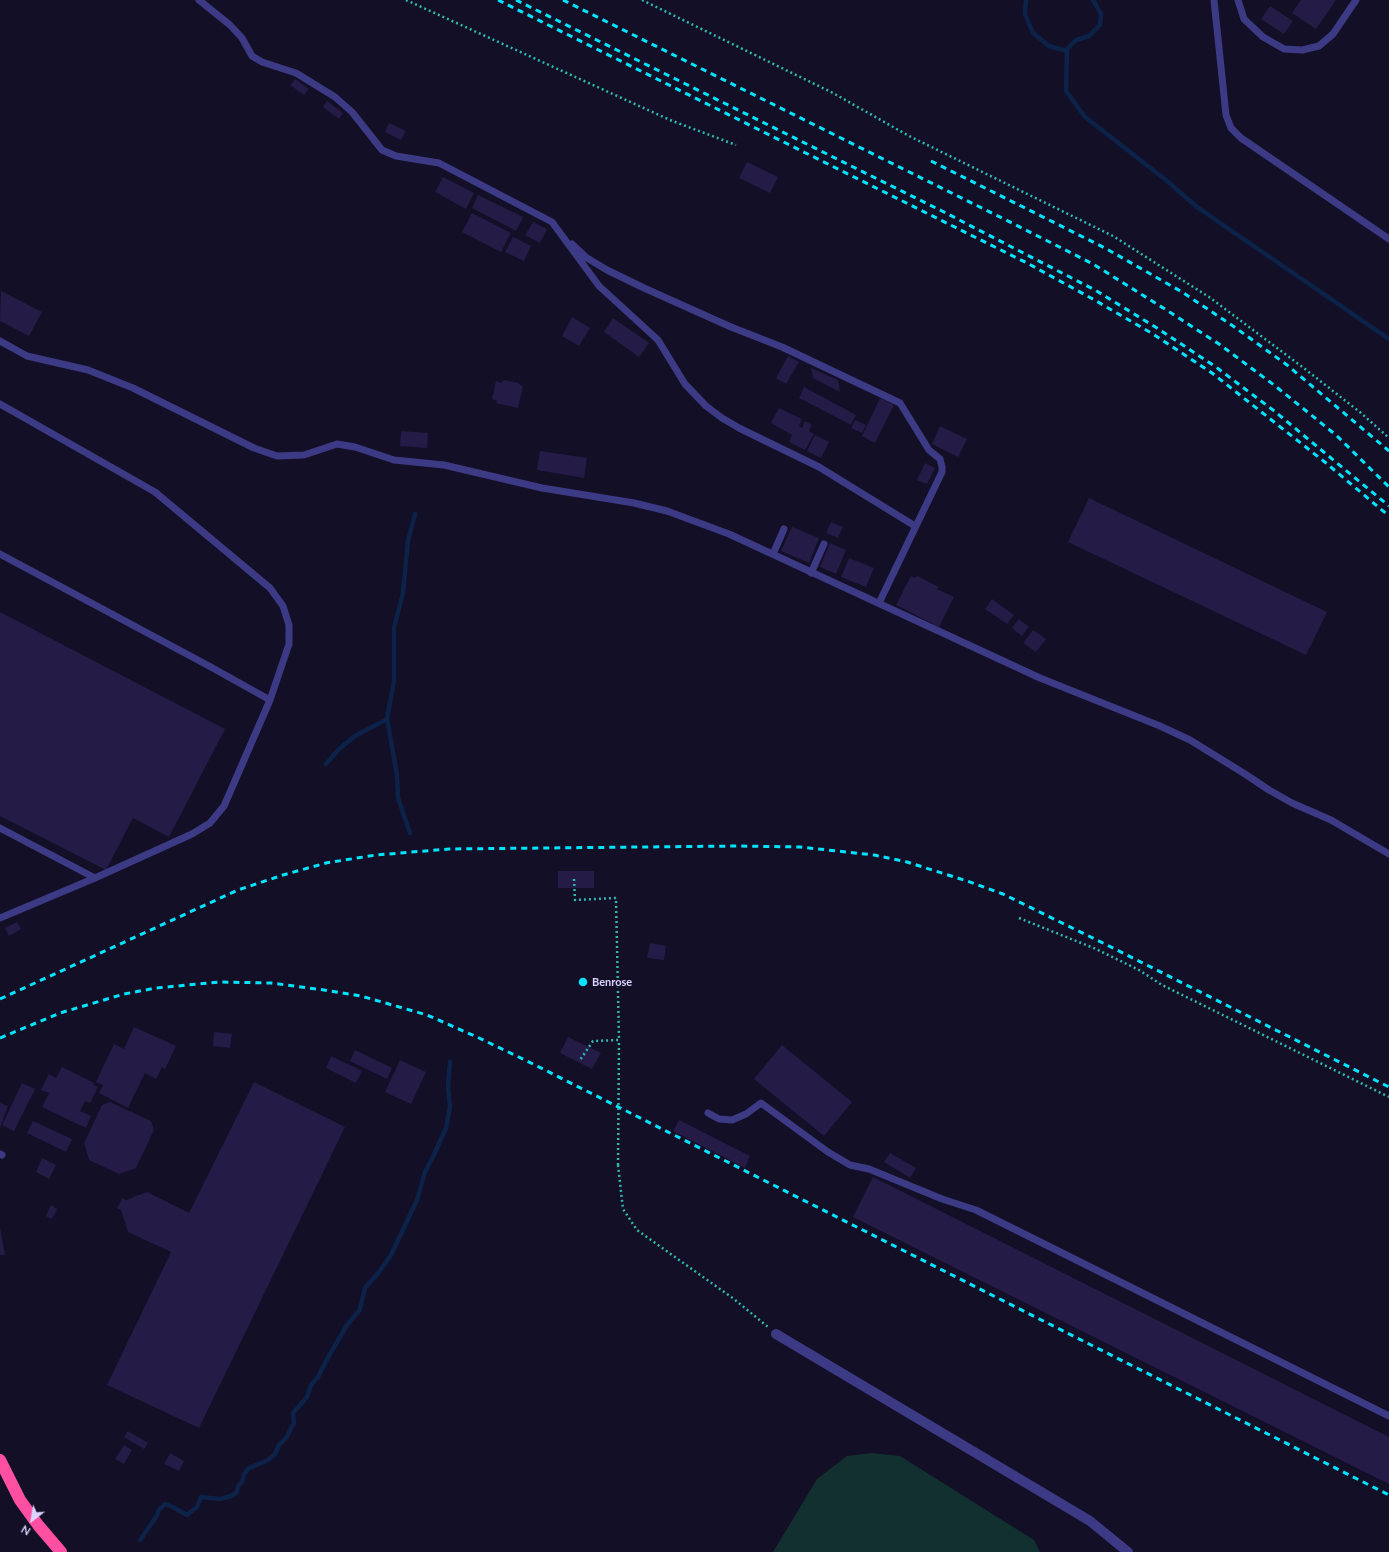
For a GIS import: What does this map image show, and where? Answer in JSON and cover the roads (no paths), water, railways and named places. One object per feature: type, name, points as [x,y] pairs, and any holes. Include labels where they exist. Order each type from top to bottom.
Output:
[{"type":"highway","points":[[0,1460],[20,1500],[38,1525],[62,1552]]},
{"type":"street","points":[[776,1334],[1090,1521],[1128,1552]]},
{"type":"lane","points":[[199,0],[230,25],[242,38],[252,56],[262,62],[296,73],[335,97],[352,112],[382,150],[396,156],[439,163],[552,222],[599,286],[658,340],[685,384],[706,406],[739,428],[819,467],[915,526]]},
{"type":"lane","points":[[1214,0],[1226,115],[1230,128],[1241,138],[1389,238]]},
{"type":"lane","points":[[1238,0],[1244,19],[1263,37],[1284,49],[1302,50],[1319,46],[1333,34],[1356,0]]},
{"type":"lane","points":[[563,237],[587,258],[607,270],[731,327],[804,357],[900,403],[929,450],[940,459],[942,466],[939,479],[879,603]]},
{"type":"lane","points":[[0,341],[27,356],[88,370],[133,388],[254,448],[277,456],[304,455],[337,444],[355,447],[394,460],[444,465],[542,488],[640,504],[667,511],[729,534],[1040,678],[1160,726],[1190,740],[1269,790],[1292,803],[1330,820],[1389,854]]},
{"type":"lane","points":[[0,404],[155,492],[270,588],[283,606],[289,626],[289,644],[270,700],[224,806],[210,823],[192,834],[96,878],[0,918]]},
{"type":"lane","points":[[773,554],[784,529]]},
{"type":"lane","points":[[811,572],[824,544]]},
{"type":"lane","points":[[0,554],[270,700]]},
{"type":"lane","points":[[0,828],[96,878]]},
{"type":"lane","points":[[708,1113],[719,1119],[732,1120],[746,1114],[760,1103],[828,1152],[850,1165],[869,1168],[942,1200],[976,1210],[1389,1416]]},
{"type":"waterway","points":[[1026,0],[1025,14],[1033,33],[1049,46],[1067,51]]},
{"type":"waterway","points":[[1093,0],[1101,14],[1100,25],[1089,36],[1076,40],[1067,49],[1066,91],[1085,117],[1166,180],[1197,207],[1389,339]]},
{"type":"waterway","points":[[410,833],[398,798],[397,775],[387,719],[394,681],[394,628],[403,593],[408,541],[415,514]]},
{"type":"waterway","points":[[326,764],[339,749],[355,736],[387,719]]},
{"type":"waterway","points":[[140,1540],[156,1517],[159,1510],[165,1504],[187,1515],[197,1507],[201,1497],[220,1499],[236,1493],[242,1482],[244,1474],[249,1468],[268,1460],[275,1454],[279,1445],[286,1438],[294,1423],[293,1413],[307,1397],[311,1385],[318,1377],[347,1325],[359,1311],[365,1288],[391,1255],[417,1200],[425,1172],[446,1128],[450,1107],[448,1086],[450,1062]]},
{"type":"railway","points":[[498,0],[1027,263],[1091,298],[1153,334],[1212,373],[1326,463],[1389,516]]},
{"type":"railway","points":[[516,0],[942,211],[1095,290],[1157,328],[1216,367],[1273,410],[1389,506]]},
{"type":"railway","points":[[563,0],[1093,264],[1219,344],[1274,385],[1336,435],[1389,487]]},
{"type":"railway","points":[[931,161],[1105,248],[1182,292],[1287,365],[1389,451]]},
{"type":"railway","points":[[0,999],[238,890],[326,863],[376,855],[449,849],[738,846],[800,847],[874,855],[907,862],[1003,894],[1389,1087]]},
{"type":"railway","points":[[0,1038],[60,1013],[124,994],[156,988],[220,982],[271,983],[324,990],[361,996],[427,1015],[525,1060],[1389,1495]]},
{"type":"place","name":"Benrose","points":[[583,982]]}]
